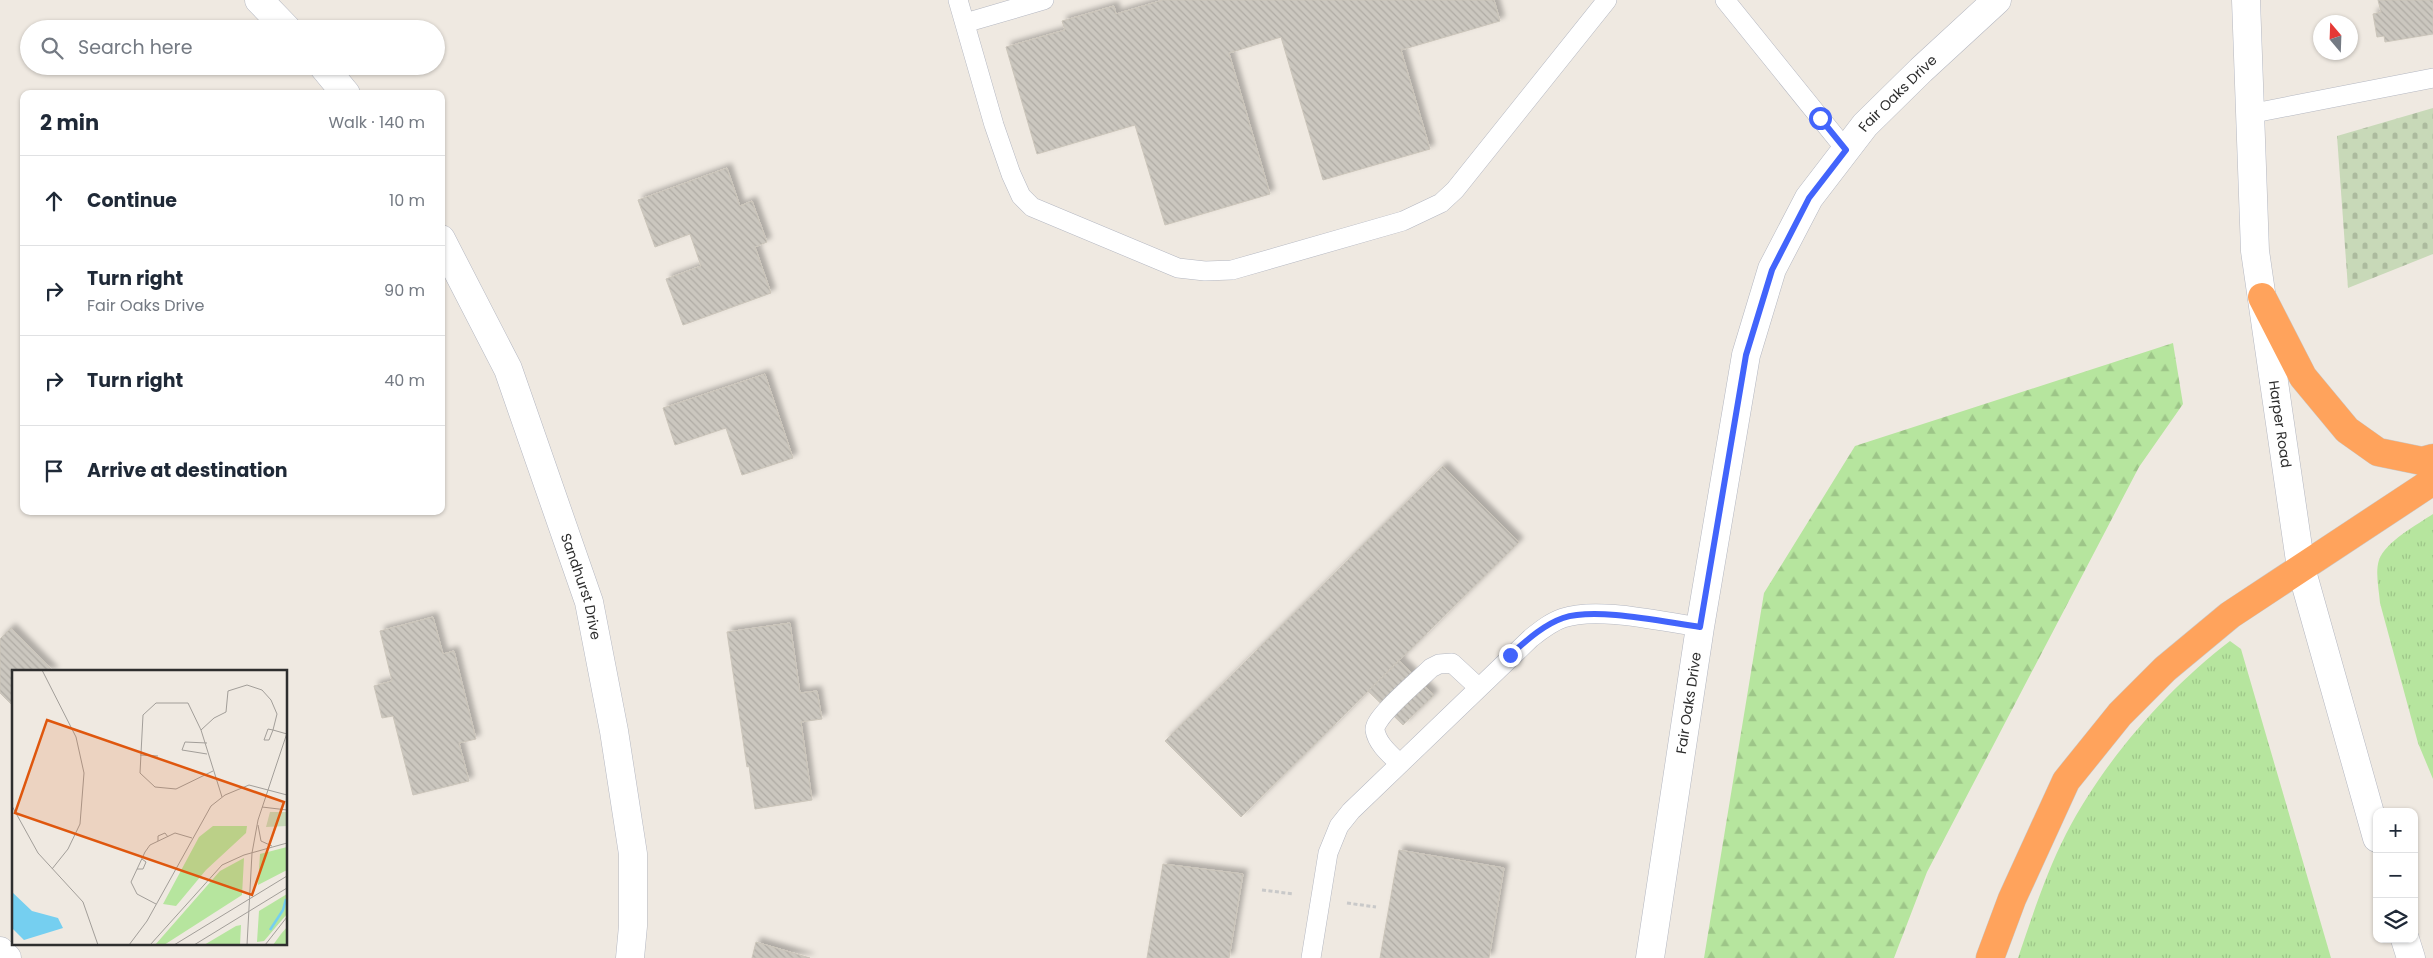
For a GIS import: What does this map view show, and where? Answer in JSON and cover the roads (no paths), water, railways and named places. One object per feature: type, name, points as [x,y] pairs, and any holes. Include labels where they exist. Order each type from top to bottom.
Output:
[{"type":"highway","points":[[2262,297],[2303,377],[2347,430],[2378,452],[2422,461],[2433,458]]},
{"type":"highway","points":[[1990,958],[2012,899],[2066,781],[2120,714],[2165,669],[2230,615],[2433,481]]},
{"type":"street","points":[[259,0],[278,20]]},
{"type":"street","name":"Fair Oaks Drive","points":[[1650,958],[1700,627],[1746,355],[1772,270],[1809,198],[1865,125],[1997,0]]},
{"type":"street","name":"Harper Road","points":[[2246,0],[2255,251],[2301,568],[2373,824]]},
{"type":"street","points":[[330,75],[343,90]]},
{"type":"street","name":"Sandhurst Drive","points":[[445,247],[508,369],[589,602],[614,731],[633,854],[633,926],[630,958]]},
{"type":"street","points":[[2406,943],[2410,958]]},
{"type":"street","points":[[0,951],[7,958]]},
{"type":"lane","points":[[958,0],[994,125],[1013,180],[1021,196],[1032,207],[1155,260],[1178,268],[1206,271],[1232,270],[1402,221],[1440,203],[1455,190],[1607,0]]},
{"type":"lane","points":[[965,23],[1044,0]]},
{"type":"lane","points":[[1725,0],[1846,150]]},
{"type":"lane","points":[[2249,114],[2433,78]]},
{"type":"lane","points":[[1311,958],[1319,899],[1332,839],[1351,811],[1531,638],[1548,625],[1564,618],[1593,614],[1700,627]]},
{"type":"lane","points":[[1400,764],[1382,745],[1375,730],[1375,724],[1385,713],[1431,668],[1439,664],[1452,663],[1478,687]]}]
